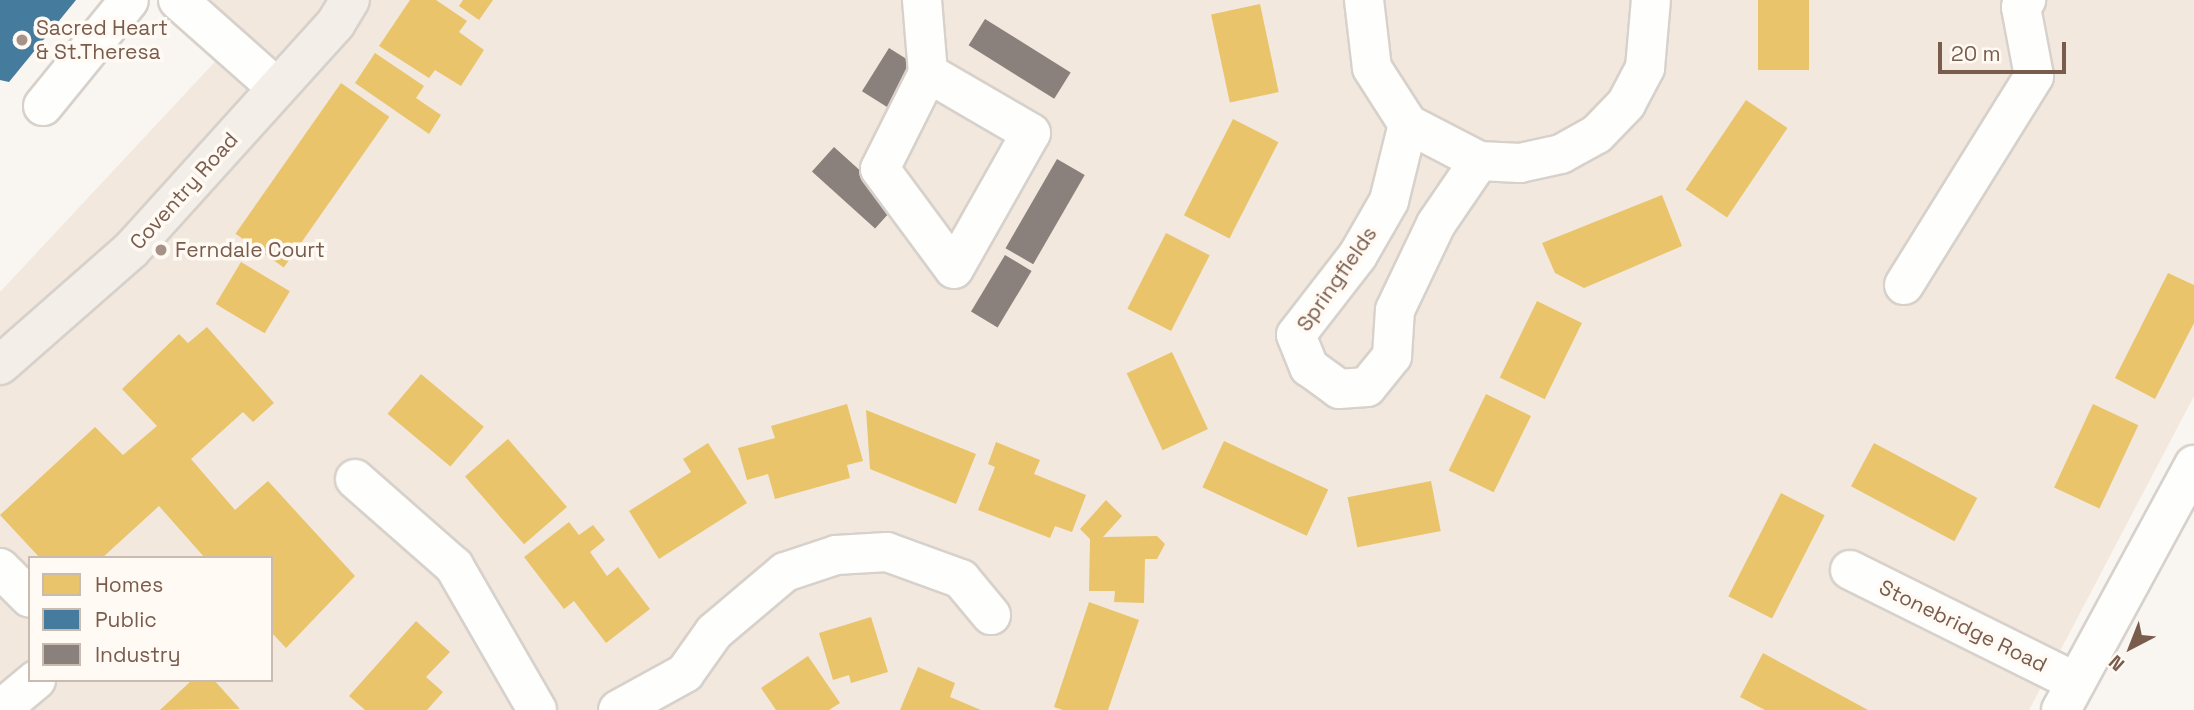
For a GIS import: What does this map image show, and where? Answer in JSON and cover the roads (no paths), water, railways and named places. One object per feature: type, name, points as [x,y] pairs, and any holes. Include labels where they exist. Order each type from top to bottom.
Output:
[{"type":"main road","name":"Coventry Road","points":[[0,365],[131,250],[277,88],[350,0]]},
{"type":"street","points":[[43,106],[129,0]]},
{"type":"street","points":[[178,0],[277,88]]},
{"type":"street","points":[[922,0],[929,73],[880,169],[954,269],[1031,133],[929,73]]},
{"type":"street","points":[[1364,0],[1372,68],[1408,124],[1479,161],[1534,160],[1597,134],[1626,104],[1645,68],[1651,0]]},
{"type":"street","points":[[1904,285],[2034,76],[2021,7],[2026,0]]},
{"type":"street","name":"Springfields","points":[[1408,124],[1389,201],[1357,255],[1296,335],[1309,367],[1339,389],[1367,387],[1392,356],[1395,310],[1436,224],[1479,161]]},
{"type":"street","name":"Stonebridge Road","points":[[1850,570],[2068,696],[2194,465]]},
{"type":"street","points":[[355,478],[454,566],[537,710]]},
{"type":"street","points":[[618,710],[685,673],[715,632],[785,572],[836,555],[887,551],[961,579],[991,615]]},
{"type":"street","points":[[0,568],[28,596]]},
{"type":"street","points":[[0,710],[34,682]]},
{"type":"place","name":"Sacred Heart & St.Theresa","points":[[22,40]]},
{"type":"place","name":"Ferndale Court","points":[[161,250]]}]
